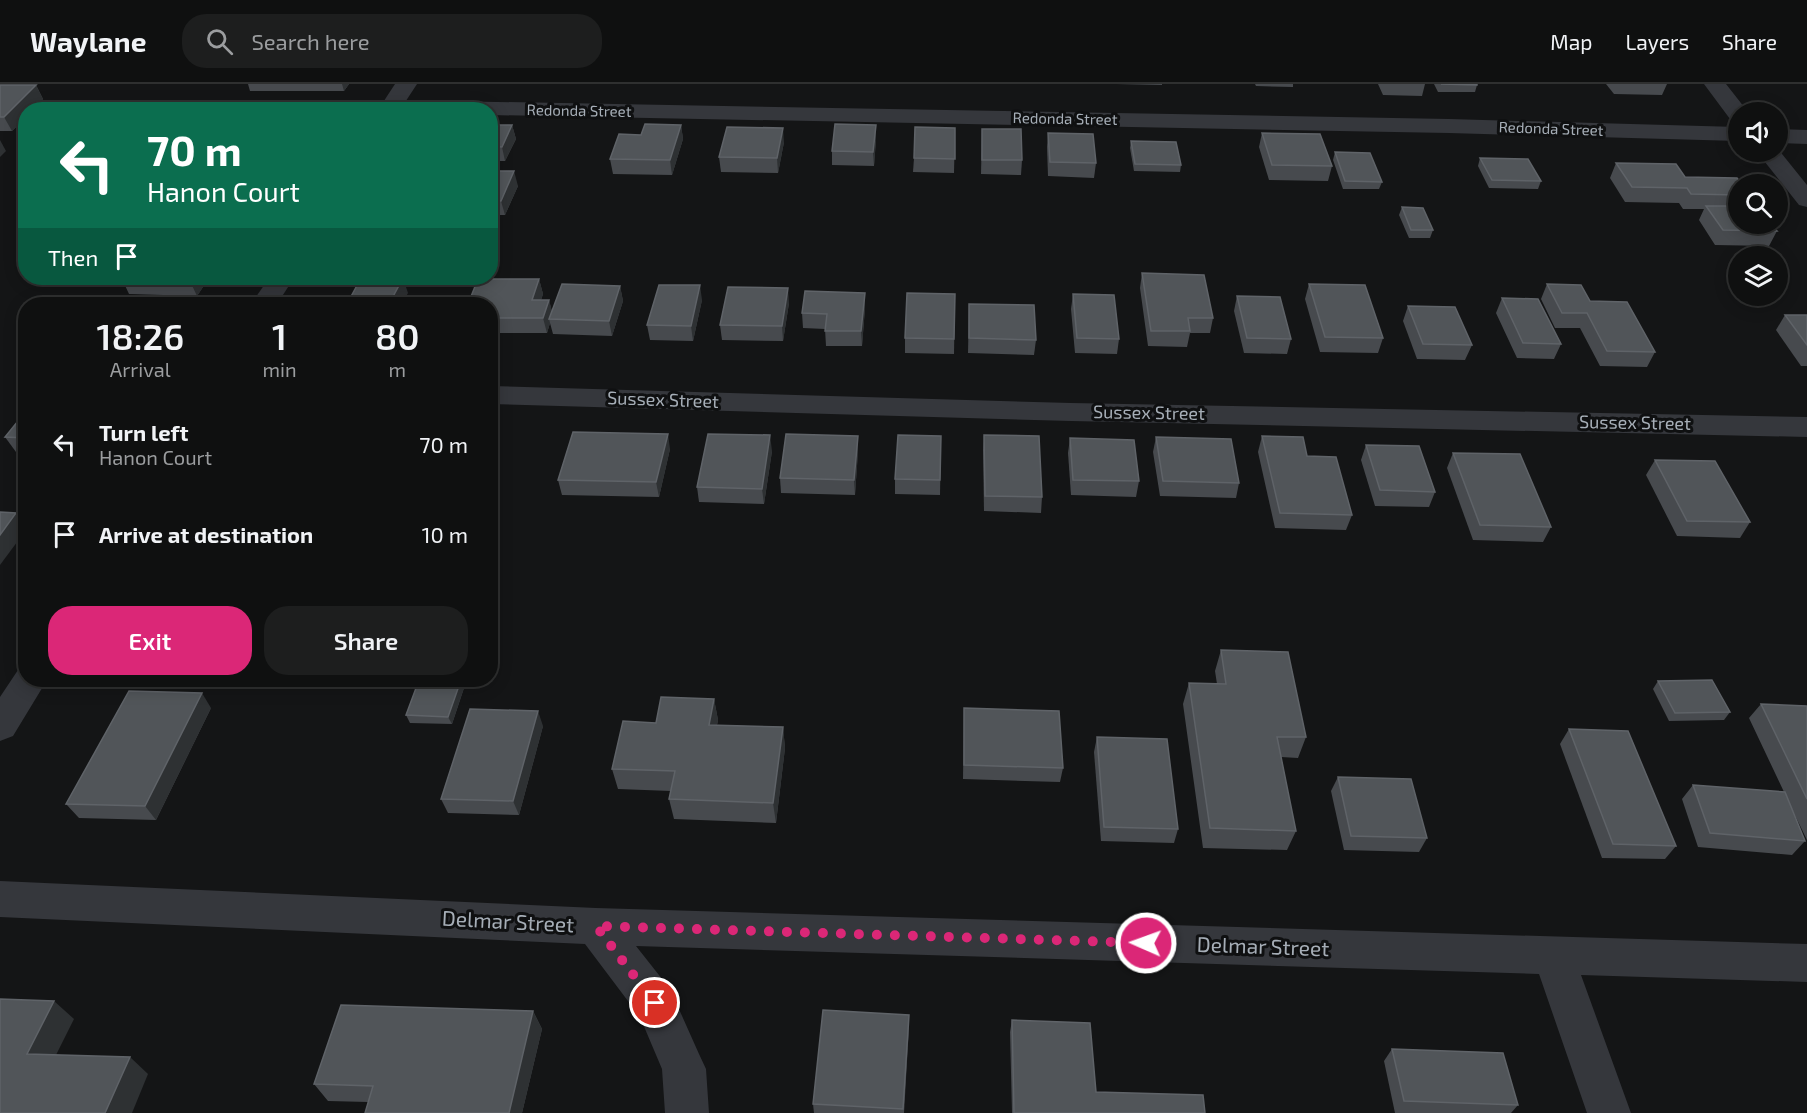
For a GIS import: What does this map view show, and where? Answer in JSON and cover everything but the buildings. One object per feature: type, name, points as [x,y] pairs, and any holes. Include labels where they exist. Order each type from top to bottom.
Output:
[{"type":"street","points":[[394,102],[406,84]]},
{"type":"street","points":[[1715,84],[1729,102]]},
{"type":"street","name":"Redonda Street","points":[[498,110],[1437,125],[1728,134]]},
{"type":"street","points":[[1788,136],[1807,137]]},
{"type":"street","points":[[1776,162],[1807,200]]},
{"type":"street","name":"Sussex Street","points":[[498,395],[1071,412],[1807,427]]},
{"type":"street","points":[[0,726],[25,687]]},
{"type":"street","name":"Delmar Street","points":[[0,899],[596,926],[1807,963]]},
{"type":"street","points":[[596,926],[655,1003],[684,1069],[687,1113]]},
{"type":"street","points":[[1553,956],[1609,1113]]},
{"type":"route","points":[[655,1003],[596,926],[1146,943]]}]
